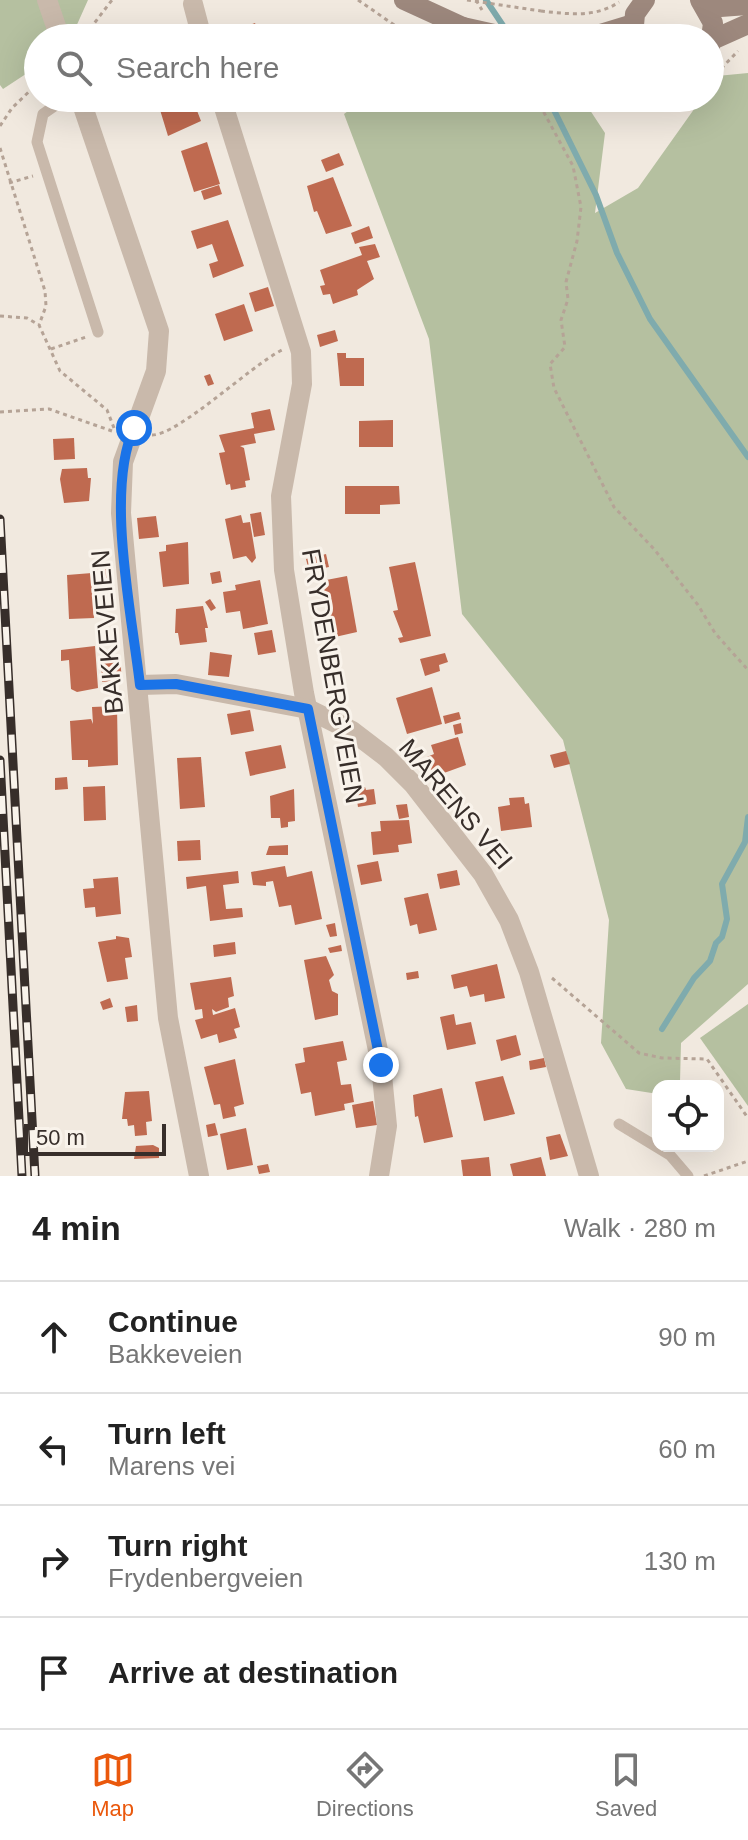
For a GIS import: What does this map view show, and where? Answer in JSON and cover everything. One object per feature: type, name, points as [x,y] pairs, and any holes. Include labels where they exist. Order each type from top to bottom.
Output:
[{"type":"main road","points":[[404,0],[456,24]]},
{"type":"main road","points":[[636,24],[645,0]]},
{"type":"main road","points":[[713,24],[704,4],[748,5]]},
{"type":"main road","points":[[724,36],[748,24]]},
{"type":"street","points":[[47,0],[55,24]]},
{"type":"street","points":[[193,4],[198,24]]},
{"type":"street","name":"BAKKEVEIEN","points":[[85,112],[159,331],[156,371],[126,433],[121,513],[140,685],[147,809],[168,1018],[199,1176]]},
{"type":"street","name":"FRYDENBERGVEIEN","points":[[225,112],[298,341],[302,384],[283,474],[281,527],[284,570],[308,709],[381,1065],[387,1126],[379,1176]]},
{"type":"street","name":"MARENS VEI","points":[[140,685],[176,684],[308,709],[352,731],[386,757],[414,785],[499,898],[529,972],[589,1176]]},
{"type":"lane","points":[[46,112],[38,128],[37,142],[98,332]]},
{"type":"lane","points":[[619,1124],[670,1155],[688,1176]]},
{"type":"path","points":[[94,24],[112,0]]},
{"type":"path","points":[[358,0],[393,24]]},
{"type":"path","points":[[467,0],[541,11],[594,12],[621,0]]},
{"type":"path","points":[[724,66],[743,48]]},
{"type":"path","points":[[0,125],[24,98]]},
{"type":"path","points":[[544,112],[573,166],[581,207],[577,241],[566,282],[568,299],[561,320],[565,347],[550,364],[554,388],[614,507],[654,549],[698,605],[715,633],[748,670]]},
{"type":"path","points":[[0,148],[45,291],[46,306],[39,325]]},
{"type":"path","points":[[9,183],[46,172]]},
{"type":"path","points":[[0,316],[27,318],[39,325],[60,371],[110,413],[126,433]]},
{"type":"path","points":[[51,349],[98,332]]},
{"type":"path","points":[[0,412],[64,412],[126,433],[152,435],[166,432],[260,363],[298,341]]},
{"type":"path","points":[[529,972],[551,978],[639,1053],[662,1058],[707,1059],[748,1118]]},
{"type":"path","points":[[704,1176],[748,1161]]},
{"type":"green space","points":[[0,0],[88,0],[77,24],[24,24],[24,75],[3,89],[0,85]]},
{"type":"green space","points":[[748,73],[748,984],[681,1043],[680,1080],[652,1080],[652,1093],[626,1089],[601,1043],[609,920],[563,740],[462,614],[429,339],[344,114],[591,112],[605,133],[595,213],[638,188],[692,112],[724,112],[724,75]]},
{"type":"green space","points":[[748,1004],[748,1106],[700,1038]]},
{"type":"building","points":[[161,112],[198,112],[201,121],[168,136]]},
{"type":"building","points":[[207,142],[220,184],[194,192],[181,151]]},
{"type":"building","points":[[339,153],[344,165],[326,172],[321,160]]},
{"type":"building","points":[[333,177],[352,226],[326,234],[317,211],[314,212],[307,186]]},
{"type":"building","points":[[219,185],[222,194],[204,200],[201,191]]},
{"type":"building","points":[[228,220],[244,266],[213,278],[209,264],[218,261],[212,244],[197,249],[191,231]]},
{"type":"building","points":[[369,226],[373,238],[355,244],[351,233]]},
{"type":"building","points":[[375,244],[380,257],[367,261],[374,279],[357,290],[358,295],[333,304],[330,294],[323,295],[320,286],[325,285],[320,270],[362,255],[359,247]]},
{"type":"building","points":[[268,287],[274,306],[255,312],[249,293]]},
{"type":"building","points":[[244,304],[253,331],[224,341],[215,314]]},
{"type":"building","points":[[335,330],[338,341],[320,347],[317,335]]},
{"type":"building","points":[[337,353],[346,353],[346,358],[364,358],[364,386],[340,386]]},
{"type":"building","points":[[210,374],[214,384],[208,386],[204,376]]},
{"type":"building","points":[[270,409],[275,430],[254,434],[256,443],[240,446],[244,448],[250,480],[245,481],[246,487],[231,490],[230,484],[226,485],[219,453],[225,452],[219,435],[254,428],[251,413]]},
{"type":"building","points":[[393,420],[393,447],[359,447],[359,421]]},
{"type":"building","points":[[74,438],[75,459],[54,460],[53,439]]},
{"type":"building","points":[[87,468],[88,478],[91,478],[89,501],[64,503],[60,479],[62,469]]},
{"type":"building","points":[[345,486],[399,486],[400,504],[380,505],[380,514],[345,514]]},
{"type":"building","points":[[261,512],[265,535],[254,537],[250,514]]},
{"type":"building","points":[[241,515],[243,523],[250,522],[256,558],[252,563],[246,556],[233,559],[225,519]]},
{"type":"building","points":[[156,516],[159,537],[139,539],[137,518]]},
{"type":"building","points":[[188,542],[189,584],[163,587],[159,552],[166,551],[166,545]]},
{"type":"building","points":[[326,554],[329,567],[309,571],[306,559]]},
{"type":"building","points":[[110,561],[111,581],[92,582],[97,604],[93,605],[94,618],[69,619],[67,575],[92,573],[92,562]]},
{"type":"building","points":[[415,562],[431,636],[400,643],[398,638],[403,637],[393,611],[398,610],[389,567]]},
{"type":"building","points":[[220,571],[222,582],[212,584],[210,573]]},
{"type":"building","points":[[347,576],[357,632],[335,637],[321,581]]},
{"type":"building","points":[[260,580],[268,624],[243,629],[240,611],[226,613],[223,592],[236,590],[235,585]]},
{"type":"building","points":[[210,599],[216,608],[211,611],[205,602]]},
{"type":"building","points":[[203,606],[208,628],[205,628],[207,642],[180,645],[178,633],[175,633],[176,609]]},
{"type":"building","points":[[272,630],[276,652],[258,655],[254,633]]},
{"type":"building","points":[[95,646],[98,688],[77,692],[71,689],[69,660],[61,661],[61,650]]},
{"type":"building","points":[[210,652],[232,655],[229,677],[208,675]]},
{"type":"building","points":[[445,653],[448,662],[439,665],[440,671],[425,676],[420,659]]},
{"type":"building","points":[[120,659],[122,680],[102,682],[101,660]]},
{"type":"building","points":[[432,687],[442,724],[407,734],[396,698]]},
{"type":"building","points":[[117,706],[118,765],[88,767],[88,760],[72,760],[70,721],[91,719],[93,724],[92,707]]},
{"type":"building","points":[[250,710],[254,731],[231,735],[227,714]]},
{"type":"building","points":[[459,712],[461,719],[445,724],[443,716]]},
{"type":"building","points":[[461,723],[463,733],[455,735],[453,725]]},
{"type":"building","points":[[458,737],[466,765],[433,777],[427,757],[434,754],[431,745]]},
{"type":"building","points":[[281,745],[286,768],[250,776],[245,752]]},
{"type":"building","points":[[566,751],[570,764],[554,768],[550,755]]},
{"type":"building","points":[[201,757],[205,807],[180,809],[177,758]]},
{"type":"building","points":[[67,777],[68,789],[55,790],[55,778]]},
{"type":"building","points":[[105,786],[106,820],[84,821],[83,787]]},
{"type":"building","points":[[365,787],[366,790],[374,789],[376,804],[358,807],[355,788]]},
{"type":"building","points":[[294,789],[295,821],[281,828],[280,818],[271,818],[270,796]]},
{"type":"building","points":[[524,797],[525,804],[529,803],[532,827],[501,831],[498,807],[510,805],[509,798]]},
{"type":"building","points":[[407,804],[409,817],[399,819],[396,805]]},
{"type":"building","points":[[409,820],[412,843],[398,845],[399,852],[373,855],[371,832],[381,831],[380,821]]},
{"type":"building","points":[[200,840],[201,860],[178,861],[177,841]]},
{"type":"building","points":[[288,845],[288,855],[266,855],[269,846]]},
{"type":"building","points":[[378,861],[382,881],[361,885],[357,865]]},
{"type":"building","points":[[285,866],[287,877],[312,871],[322,919],[295,925],[291,905],[279,907],[273,881],[266,882],[266,886],[253,885],[251,872]]},
{"type":"building","points":[[457,870],[460,885],[440,889],[437,874]]},
{"type":"building","points":[[238,871],[239,883],[223,885],[226,909],[242,908],[243,917],[210,921],[206,886],[187,889],[186,877]]},
{"type":"building","points":[[118,877],[121,914],[96,917],[95,907],[85,908],[83,889],[94,888],[93,879]]},
{"type":"building","points":[[428,893],[437,930],[419,934],[417,924],[410,926],[404,898]]},
{"type":"building","points":[[335,923],[337,936],[330,937],[326,925]]},
{"type":"building","points":[[116,936],[129,938],[132,957],[125,958],[128,979],[107,982],[98,942],[116,939]]},
{"type":"building","points":[[235,942],[236,954],[214,957],[213,945]]},
{"type":"building","points":[[341,945],[342,951],[330,953],[328,948]]},
{"type":"building","points":[[326,956],[334,975],[329,980],[332,991],[338,994],[338,1015],[315,1020],[304,960]]},
{"type":"building","points":[[497,964],[505,998],[485,1002],[484,994],[470,997],[467,986],[454,989],[451,975]]},
{"type":"building","points":[[418,971],[419,978],[407,980],[406,973]]},
{"type":"building","points":[[231,977],[234,996],[228,998],[229,1007],[216,1012],[212,1009],[213,1015],[235,1008],[240,1027],[234,1029],[237,1038],[219,1043],[217,1034],[201,1039],[195,1020],[203,1018],[202,1009],[195,1010],[190,983]]},
{"type":"building","points":[[110,998],[113,1007],[103,1010],[100,1002]]},
{"type":"building","points":[[137,1005],[138,1021],[127,1022],[125,1007]]},
{"type":"building","points":[[454,1014],[456,1025],[471,1022],[476,1044],[447,1050],[440,1017]]},
{"type":"building","points":[[516,1035],[521,1055],[501,1061],[496,1040]]},
{"type":"building","points":[[343,1041],[347,1060],[337,1062],[341,1085],[351,1084],[354,1102],[344,1104],[345,1110],[315,1116],[311,1092],[301,1094],[295,1064],[305,1062],[303,1048]]},
{"type":"building","points":[[544,1058],[546,1067],[530,1070],[529,1061]]},
{"type":"building","points":[[235,1059],[244,1104],[234,1107],[236,1116],[223,1119],[220,1104],[214,1105],[204,1067]]},
{"type":"building","points":[[503,1076],[515,1114],[484,1121],[475,1082]]},
{"type":"building","points":[[442,1088],[453,1137],[424,1143],[418,1116],[415,1117],[413,1095]]},
{"type":"building","points":[[149,1091],[152,1121],[146,1122],[147,1135],[135,1136],[134,1125],[128,1126],[127,1119],[122,1119],[125,1092]]},
{"type":"building","points":[[373,1101],[377,1125],[356,1128],[352,1105]]},
{"type":"building","points":[[215,1123],[218,1135],[208,1137],[206,1125]]},
{"type":"building","points":[[246,1128],[253,1165],[227,1170],[220,1134]]},
{"type":"building","points":[[560,1134],[568,1156],[550,1160],[546,1137]]},
{"type":"building","points":[[153,1145],[159,1148],[159,1158],[134,1159],[136,1146]]},
{"type":"building","points":[[489,1157],[491,1176],[463,1176],[461,1160]]},
{"type":"building","points":[[541,1157],[546,1176],[513,1176],[510,1164]]},
{"type":"building","points":[[268,1164],[270,1172],[259,1174],[257,1166]]},
{"type":"waterway","points":[[486,0],[502,24]]},
{"type":"waterway","points":[[555,112],[596,195],[617,253],[650,319],[748,457]]},
{"type":"waterway","points":[[662,1029],[694,978],[710,961],[716,943],[722,937],[727,919],[722,884],[745,842],[748,817]]},
{"type":"railway","points":[[0,519],[35,1176]]},
{"type":"railway","points":[[0,760],[22,1176]]},
{"type":"route","points":[[134,428],[123,462],[121,513],[140,685],[154,682],[176,684],[308,709],[381,1065]]}]
